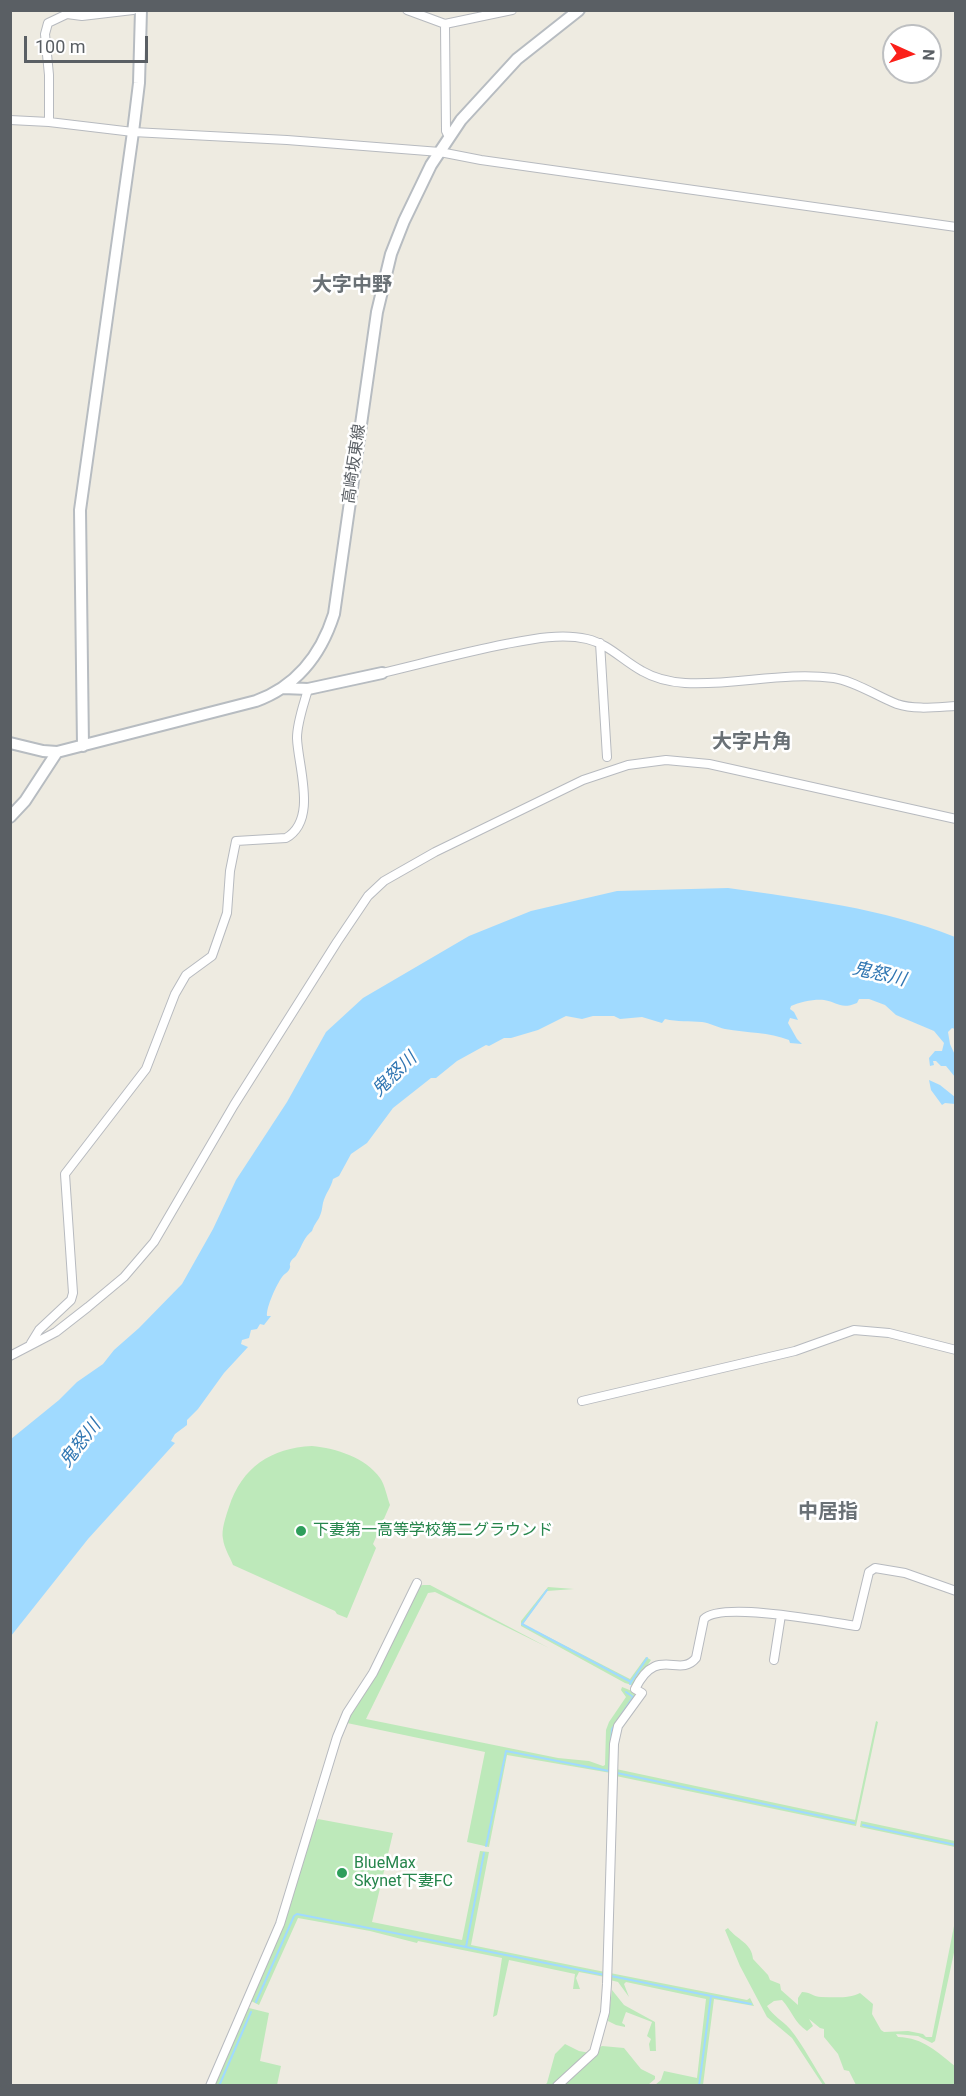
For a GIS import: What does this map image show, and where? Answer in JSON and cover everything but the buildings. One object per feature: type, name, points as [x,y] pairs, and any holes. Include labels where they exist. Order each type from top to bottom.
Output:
[{"type":"main road","points":[[83,746],[80,510],[139,83],[141,10]]},
{"type":"main road","name":"高崎坂東線","points":[[10,743],[57,752],[256,701],[283,688],[298,676],[319,651],[334,614],[375,324],[391,254],[404,221],[418,190],[449,137],[478,100],[517,59],[579,10]]},
{"type":"main road","points":[[283,688],[308,689],[382,673]]},
{"type":"main road","points":[[10,817],[25,801],[57,752]]},
{"type":"street","points":[[49,122],[46,27],[51,20],[66,12],[82,16],[132,10]]},
{"type":"street","points":[[407,10],[445,24],[512,10]]},
{"type":"street","points":[[445,24],[449,137]]},
{"type":"street","points":[[10,120],[133,132],[287,140],[440,152],[481,160],[956,227]]},
{"type":"street","points":[[382,673],[470,651],[530,640],[564,637],[600,643],[642,671],[683,683],[711,683],[804,675],[837,679],[861,687],[899,705],[928,708],[956,706]]},
{"type":"street","points":[[600,643],[607,757]]},
{"type":"street","points":[[31,1344],[39,1330],[71,1300],[73,1293],[65,1174],[146,1069],[175,994],[186,975],[212,956],[227,913],[230,871],[236,841],[286,838],[292,835],[300,823],[305,790],[297,738],[308,689]]},
{"type":"street","points":[[10,1356],[56,1332],[88,1307],[124,1276],[154,1242],[234,1105],[368,896],[384,881],[424,858],[583,780],[628,765],[666,760],[709,764],[956,819]]},
{"type":"street","points":[[582,1401],[795,1351],[854,1330],[889,1333],[956,1350]]},
{"type":"street","points":[[557,2085],[594,2052],[604,2022],[614,1744],[618,1726],[642,1693],[635,1689],[652,1666],[658,1664],[689,1665],[693,1662],[696,1658],[704,1619],[711,1613],[741,1612],[781,1615],[856,1626],[869,1572],[875,1568],[905,1574],[956,1591]]},
{"type":"street","points":[[210,2085],[280,1924],[346,1713],[373,1673],[417,1583]]},
{"type":"street","points":[[774,1660],[781,1615]]},
{"type":"green space","name":"下妻第一高等学校第二グラウンド","points":[[312,1446],[350,1455],[367,1465],[382,1481],[390,1505],[373,1544],[376,1548],[347,1618],[233,1565],[224,1542],[223,1527],[229,1507],[242,1481],[250,1471],[271,1456]]},
{"type":"green space","points":[[430,1585],[549,1648],[435,1592],[428,1593],[366,1719],[558,1758],[589,1761],[603,1766],[605,1765],[606,1730],[626,1697],[621,1690],[622,1687],[632,1691],[636,1696],[622,1717],[611,1773],[507,1755],[489,1847],[467,1842],[485,1752],[347,1723],[347,1718],[374,1678],[420,1586]]},
{"type":"green space","points":[[548,1587],[574,1589],[547,1591],[523,1624],[630,1679],[646,1657],[651,1660],[635,1684],[625,1683],[521,1626],[521,1621]]},
{"type":"green space","points":[[876,1721],[878,1722],[856,1826],[616,1776],[616,1769],[855,1820]]},
{"type":"green space","points":[[318,1819],[393,1833],[372,1922],[462,1940],[480,1851],[489,1852],[471,1945],[605,1972],[605,1977],[579,1972],[576,1978],[580,1989],[573,1989],[575,1974],[509,1960],[497,2015],[493,2017],[502,1958],[298,1918],[259,2005],[251,2001],[289,1910],[314,1824]]},
{"type":"green space","points":[[861,1821],[955,1841],[955,1847],[860,1827]]},
{"type":"green space","points":[[955,1921],[955,1948],[935,2041],[932,2043],[918,2036],[896,2034],[898,2037],[923,2043],[955,2066],[955,2086],[856,2085],[849,2071],[844,2070],[838,2054],[824,2037],[824,2029],[809,2019],[813,2026],[807,2031],[799,2024],[782,2000],[774,2001],[767,2006],[795,2036],[826,2085],[823,2085],[792,2038],[767,2017],[740,1966],[725,1930],[728,1928],[747,1945],[753,1959],[770,1980],[780,1984],[781,1990],[798,2005],[798,1998],[802,1992],[819,1997],[851,1996],[860,1993],[873,2004],[872,2014],[884,2032],[908,2031],[932,2037]]},
{"type":"green space","points":[[610,1973],[747,2000],[750,1998],[754,2006],[714,1999],[703,2085],[655,2085],[661,2080],[664,2071],[697,2078],[706,1999],[626,1982],[624,1984],[629,1997],[618,1982],[610,1980]]},
{"type":"green space","points":[[612,1990],[624,2005],[655,2022],[656,2051],[650,2051],[651,2039],[647,2036],[652,2022],[626,2012],[622,2023],[625,2027],[608,2021]]},
{"type":"green space","points":[[249,2008],[269,2013],[260,2061],[281,2066],[277,2085],[213,2086],[244,2014]]},
{"type":"green space","points":[[565,2044],[579,2051],[590,2053],[602,2046],[624,2048],[641,2069],[655,2076],[655,2079],[648,2085],[544,2086],[547,2083],[555,2054]]},
{"type":"water","name":"鬼怒川","points":[[728,888],[872,912],[955,937],[955,1029],[952,1028],[948,1032],[955,1055],[955,1077],[946,1066],[941,1066],[936,1061],[933,1061],[934,1065],[930,1066],[929,1058],[935,1051],[942,1051],[944,1043],[934,1031],[896,1015],[885,1005],[869,999],[859,999],[857,1003],[847,1006],[820,1000],[791,1006],[790,1009],[798,1020],[790,1018],[788,1023],[802,1044],[790,1043],[789,1040],[774,1035],[725,1029],[702,1022],[665,1019],[662,1023],[642,1017],[620,1019],[614,1016],[593,1016],[582,1019],[566,1016],[538,1030],[486,1045],[457,1061],[393,1108],[367,1143],[351,1154],[339,1176],[333,1179],[320,1216],[312,1231],[291,1261],[289,1270],[275,1290],[267,1312],[267,1316],[271,1316],[264,1325],[260,1324],[257,1329],[251,1330],[249,1338],[242,1340],[241,1344],[248,1347],[187,1420],[187,1425],[175,1434],[171,1441],[175,1443],[88,1539],[11,1636],[11,1439],[59,1400],[77,1382],[103,1364],[114,1350],[182,1284],[213,1229],[236,1180],[287,1102],[326,1032],[363,998],[469,936],[531,911],[617,891]]},
{"type":"water","points":[[929,1080],[940,1085],[955,1097],[955,1104],[942,1105],[931,1090]]},
{"type":"waterway","points":[[547,1590],[522,1624],[631,1682],[630,1684]]},
{"type":"waterway","points":[[631,1682],[647,1658]]},
{"type":"waterway","points":[[486,1846],[506,1751],[609,1771],[612,1729],[633,1697],[626,1692]]},
{"type":"waterway","points":[[617,1773],[854,1823]]},
{"type":"waterway","points":[[863,1825],[956,1845]]},
{"type":"waterway","points":[[256,2002],[294,1916],[297,1914],[466,1947],[484,1853]]},
{"type":"waterway","points":[[466,1947],[605,1975]]},
{"type":"waterway","points":[[611,1976],[711,1996],[699,2086]]},
{"type":"waterway","points":[[711,1996],[751,2004]]},
{"type":"waterway","points":[[219,2086],[251,2012]]},
{"type":"place","name":"下妻第一高等学校第二グラウンド","points":[[301,1531]]},
{"type":"place","name":"BlueMax Skynet下妻FC","points":[[342,1873]]},
{"type":"district","name":"大字中野","points":[[352,286]]},
{"type":"district","name":"大字片角","points":[[752,743]]},
{"type":"district","name":"中居指","points":[[828,1513]]}]
